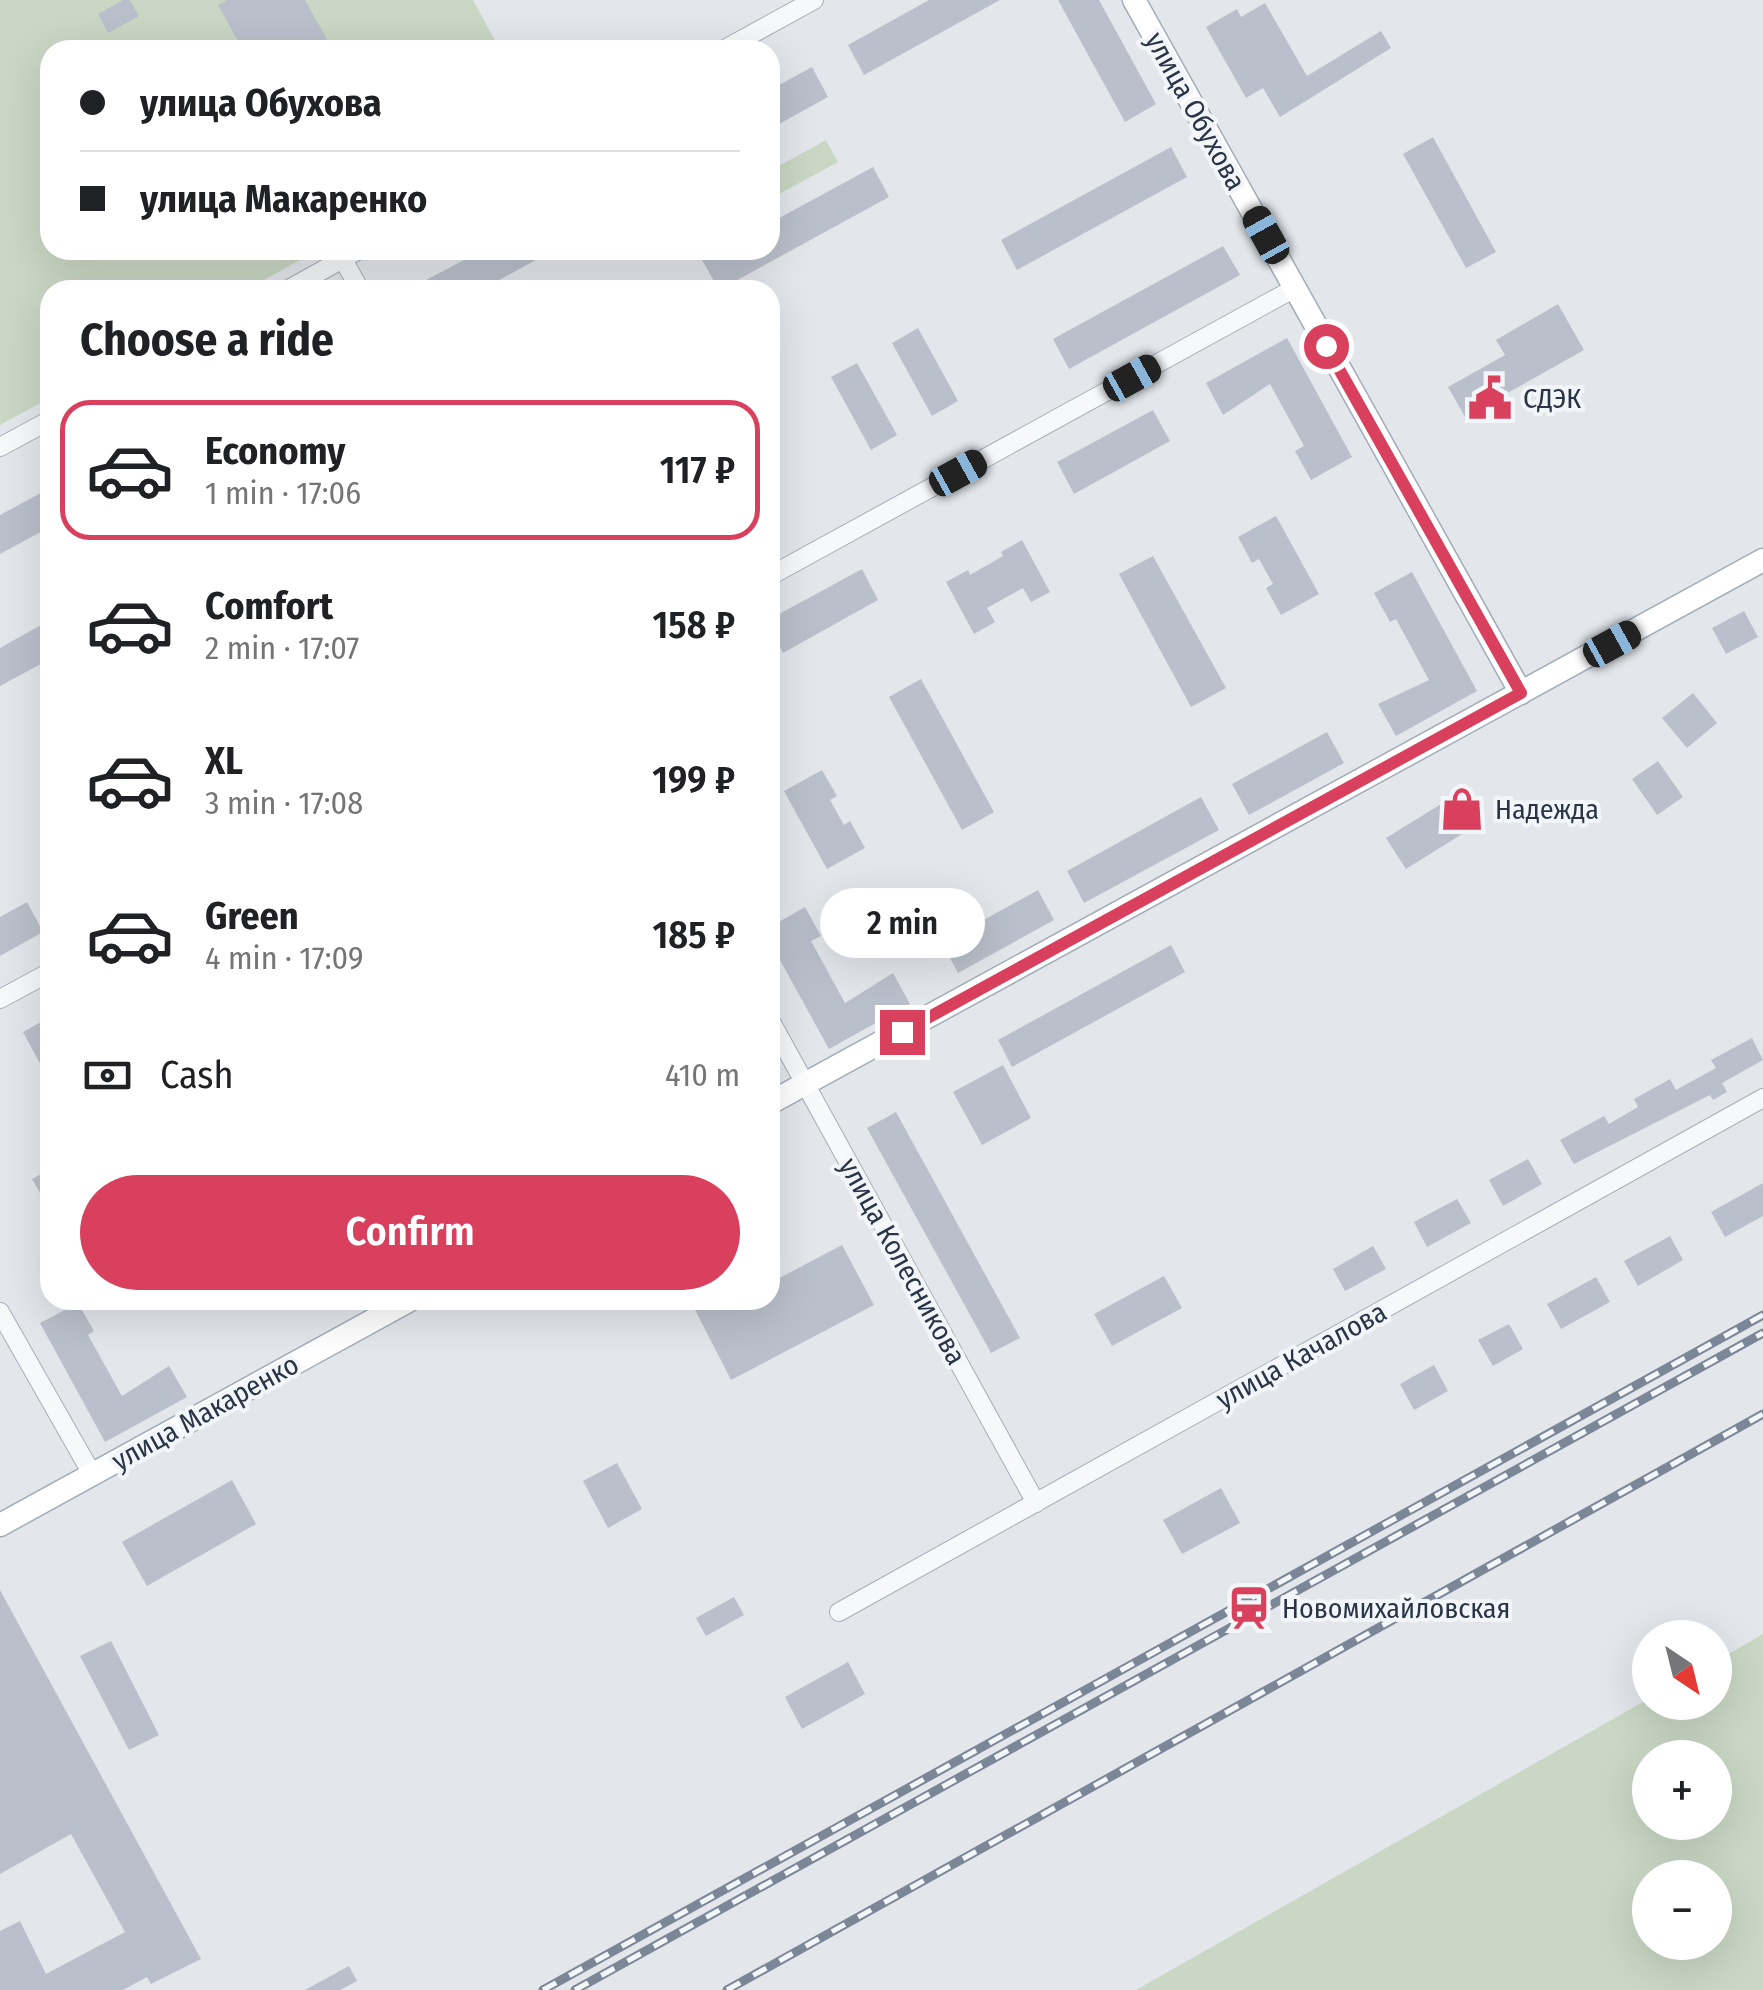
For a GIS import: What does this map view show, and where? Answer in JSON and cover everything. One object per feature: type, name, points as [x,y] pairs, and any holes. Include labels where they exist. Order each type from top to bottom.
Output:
[{"type":"main road","name":"улица Обухова","points":[[1134,0],[1521,693]]},
{"type":"main road","points":[[780,1098],[1763,560]]},
{"type":"main road","name":"улица Макаренко","points":[[0,1524],[392,1310]]},
{"type":"street","points":[[741,40],[814,0]]},
{"type":"street","points":[[304,280],[340,260]]},
{"type":"street","points":[[780,571],[1295,288]]},
{"type":"street","points":[[0,447],[40,425]]},
{"type":"street","points":[[0,999],[40,977]]},
{"type":"street","name":"улица Колесникова","points":[[780,1038],[1036,1503]]},
{"type":"street","name":"улица Качалова","points":[[839,1612],[1763,1098]]},
{"type":"street","points":[[0,1312],[92,1474]]},
{"type":"green space","points":[[0,0],[473,0],[495,40],[40,40],[40,260],[300,260],[264,280],[40,280],[40,403],[0,425]]},
{"type":"green space","points":[[826,140],[838,162],[780,194],[780,165]]},
{"type":"green space","points":[[1763,1634],[1763,1990],[1136,1990],[1632,1708],[1632,1720],[1732,1720],[1732,1652]]},
{"type":"building","points":[[130,0],[139,16],[108,33],[98,14]]},
{"type":"building","points":[[227,0],[305,0],[327,40],[237,40],[218,5]]},
{"type":"building","points":[[929,0],[1000,0],[864,75],[848,45]]},
{"type":"building","points":[[1058,0],[1099,0],[1156,104],[1125,122]]},
{"type":"building","points":[[1265,3],[1307,76],[1381,31],[1391,48],[1280,117],[1263,88],[1246,98],[1206,27],[1237,9],[1241,17]]},
{"type":"building","points":[[812,67],[828,97],[780,123],[780,85]]},
{"type":"building","points":[[1433,137],[1496,252],[1466,268],[1403,154]]},
{"type":"building","points":[[1171,147],[1187,177],[1017,270],[1001,240]]},
{"type":"building","points":[[873,167],[889,197],[780,257],[780,218]]},
{"type":"building","points":[[1223,246],[1240,275],[1069,369],[1053,339]]},
{"type":"building","points":[[464,260],[536,260],[499,280],[426,280]]},
{"type":"building","points":[[702,260],[774,260],[737,280],[713,280]]},
{"type":"building","points":[[1558,304],[1584,350],[1465,417],[1448,387],[1505,355],[1496,340]]},
{"type":"building","points":[[918,328],[958,401],[932,416],[892,343]]},
{"type":"building","points":[[1287,338],[1352,457],[1311,480],[1295,451],[1304,446],[1270,384],[1223,415],[1206,383]]},
{"type":"building","points":[[857,363],[897,435],[871,450],[831,377]]},
{"type":"building","points":[[1153,410],[1170,441],[1074,494],[1057,462]]},
{"type":"building","points":[[40,493],[40,532],[0,554],[0,515]]},
{"type":"building","points":[[1276,516],[1319,594],[1281,615],[1266,588],[1273,584],[1259,559],[1252,563],[1238,537]]},
{"type":"building","points":[[1022,540],[1050,592],[1031,602],[1023,588],[987,608],[995,622],[974,634],[946,582],[968,570],[970,575]]},
{"type":"building","points":[[1153,556],[1226,688],[1191,707],[1119,574]]},
{"type":"building","points":[[862,569],[878,600],[783,653],[780,614]]},
{"type":"building","points":[[1412,572],[1477,691],[1396,736],[1378,704],[1429,680],[1396,619],[1390,622],[1374,593]]},
{"type":"building","points":[[1744,611],[1758,637],[1726,654],[1712,628]]},
{"type":"building","points":[[40,626],[40,664],[0,686],[0,648]]},
{"type":"building","points":[[921,679],[994,812],[962,830],[889,697]]},
{"type":"building","points":[[1693,693],[1717,723],[1687,748],[1662,718]]},
{"type":"building","points":[[1327,732],[1344,763],[1249,815],[1232,784]]},
{"type":"building","points":[[1658,761],[1683,797],[1657,815],[1632,779]]},
{"type":"building","points":[[822,770],[837,796],[830,800],[844,825],[850,821],[865,848],[827,869],[784,791]]},
{"type":"building","points":[[1464,790],[1483,821],[1406,869],[1386,838]]},
{"type":"building","points":[[1201,797],[1219,830],[1084,903],[1067,871]]},
{"type":"building","points":[[1038,890],[1054,920],[958,973],[942,943]]},
{"type":"building","points":[[27,902],[40,934],[0,956],[0,917]]},
{"type":"building","points":[[805,907],[821,936],[811,941],[845,1003],[893,973],[910,1004],[829,1049],[780,960],[780,921]]},
{"type":"building","points":[[1171,945],[1185,972],[1012,1067],[998,1040]]},
{"type":"building","points":[[40,1023],[40,1063],[23,1032]]},
{"type":"building","points":[[1752,1038],[1763,1060],[1722,1083],[1727,1092],[1713,1100],[1710,1095],[1574,1164],[1560,1140],[1604,1116],[1609,1124],[1638,1107],[1634,1099],[1670,1079],[1676,1090],[1716,1068],[1711,1060]]},
{"type":"building","points":[[1003,1065],[1031,1118],[982,1145],[953,1092]]},
{"type":"building","points":[[896,1112],[1020,1338],[991,1353],[867,1128]]},
{"type":"building","points":[[1528,1159],[1542,1184],[1503,1206],[1489,1180]]},
{"type":"building","points":[[40,1175],[40,1193],[32,1179]]},
{"type":"building","points":[[1763,1183],[1763,1216],[1725,1237],[1711,1212]]},
{"type":"building","points":[[1457,1199],[1471,1223],[1427,1247],[1414,1222]]},
{"type":"building","points":[[1670,1236],[1683,1260],[1638,1286],[1624,1261]]},
{"type":"building","points":[[842,1245],[874,1305],[731,1380],[695,1310],[780,1310],[780,1278]]},
{"type":"building","points":[[1373,1246],[1386,1269],[1345,1291],[1333,1269]]},
{"type":"building","points":[[1164,1276],[1182,1308],[1112,1346],[1094,1314]]},
{"type":"building","points":[[1596,1277],[1610,1302],[1561,1329],[1547,1304]]},
{"type":"building","points":[[65,1310],[82,1310],[94,1331],[88,1335],[122,1396],[169,1366],[187,1397],[105,1442],[40,1323]]},
{"type":"building","points":[[1509,1324],[1523,1349],[1493,1366],[1478,1340]]},
{"type":"building","points":[[1434,1365],[1448,1391],[1414,1410],[1400,1384]]},
{"type":"building","points":[[617,1463],[642,1509],[608,1528],[583,1481]]},
{"type":"building","points":[[232,1480],[256,1524],[147,1586],[122,1542]]},
{"type":"building","points":[[1221,1488],[1240,1523],[1182,1554],[1163,1520]]},
{"type":"building","points":[[0,1590],[201,1959],[151,1984],[147,1977],[123,1990],[0,1990],[0,1931],[20,1921],[46,1974],[125,1932],[71,1834],[0,1874]]},
{"type":"building","points":[[734,1597],[744,1615],[706,1636],[696,1618]]},
{"type":"building","points":[[111,1641],[159,1735],[129,1750],[80,1656]]},
{"type":"building","points":[[848,1662],[865,1694],[802,1729],[785,1697]]},
{"type":"building","points":[[349,1966],[357,1981],[340,1990],[305,1990]]},
{"type":"railway","points":[[543,1990],[1763,1315]]},
{"type":"railway","points":[[575,1990],[1763,1333]]},
{"type":"railway","points":[[727,1990],[1763,1414]]},
{"type":"place","name":"СДЭК","points":[[1490,398]]},
{"type":"place","name":"Надежда","points":[[1462,809]]},
{"type":"place","name":"Новомихайловская","points":[[1249,1608]]},
{"type":"route","points":[[902,1032],[1521,693],[1326,346]]}]
